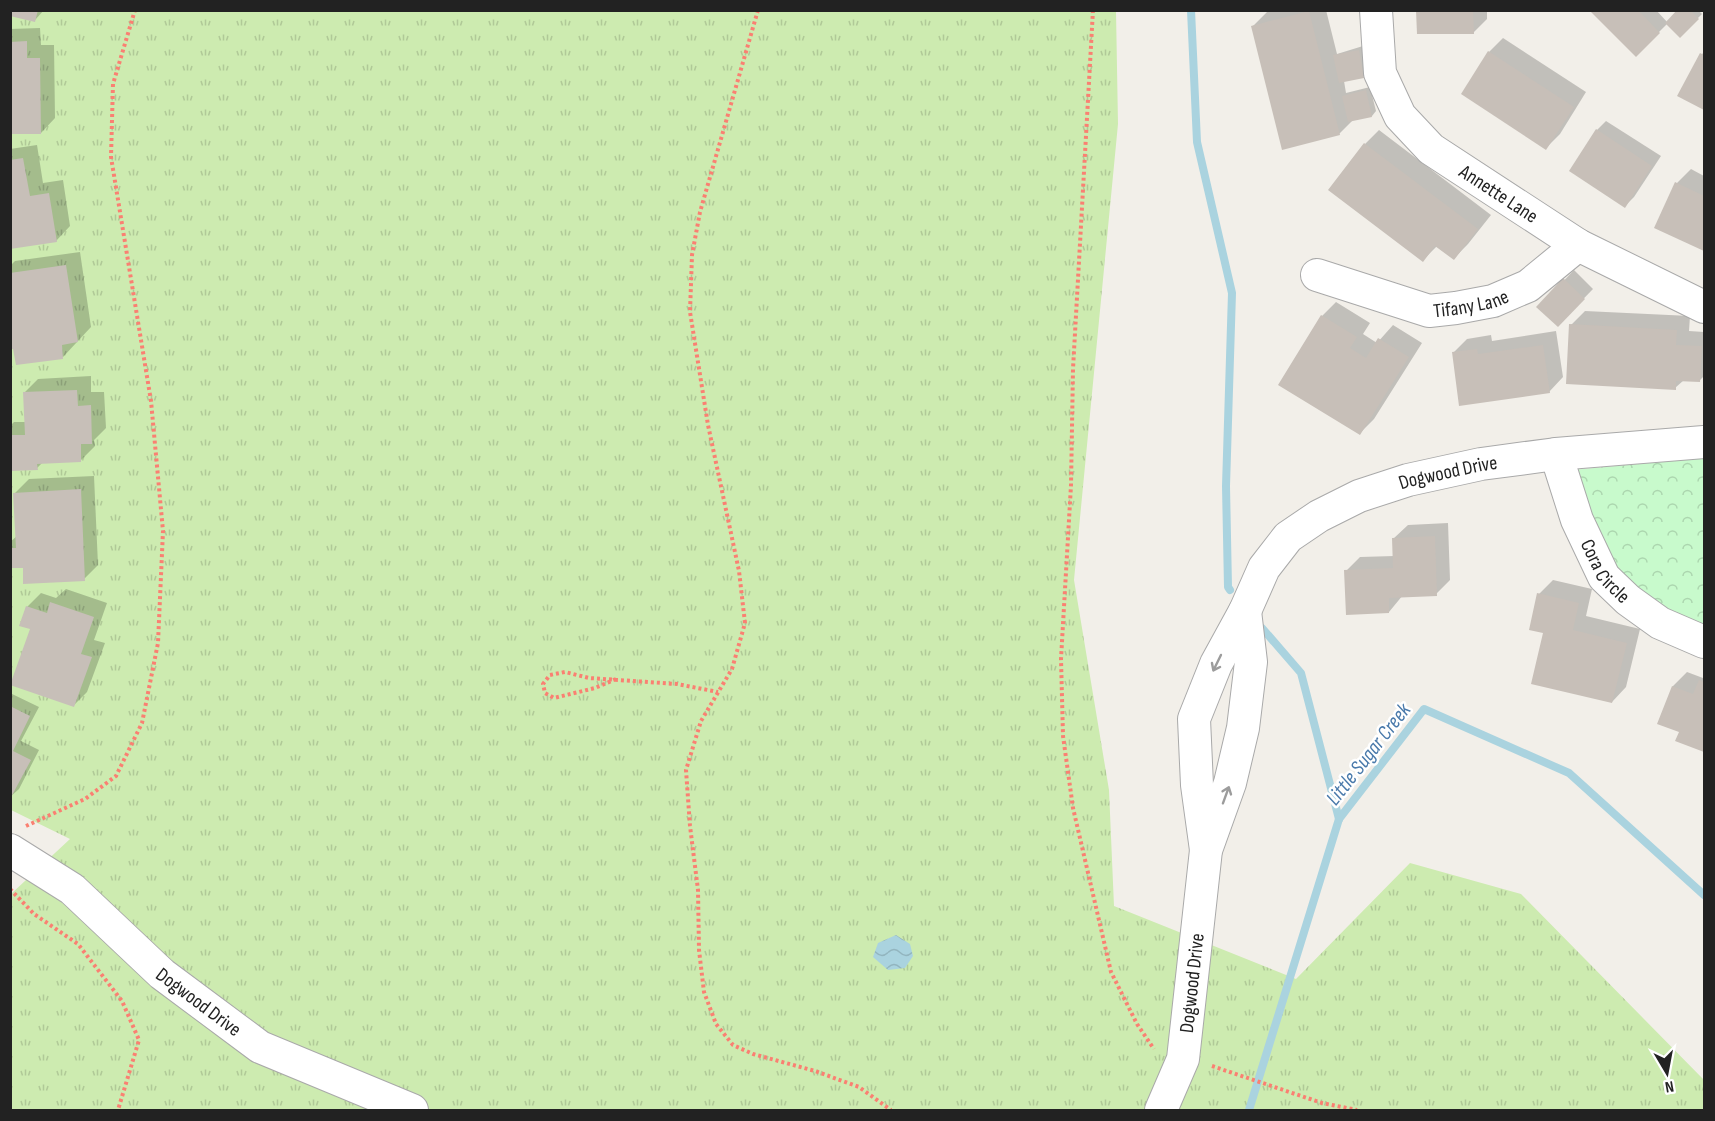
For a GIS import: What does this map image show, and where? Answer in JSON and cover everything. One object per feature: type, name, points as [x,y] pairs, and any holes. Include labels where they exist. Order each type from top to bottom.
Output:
[{"type":"street","name":"Annette Lane","points":[[1376,10],[1380,73],[1400,116],[1431,149],[1578,245],[1704,307]]},
{"type":"street","name":"Tifany Lane","points":[[1317,275],[1429,310],[1456,308],[1493,301],[1528,286],[1578,245]]},
{"type":"street","name":"Dogwood Drive","points":[[1206,850],[1197,785],[1194,719],[1216,664],[1245,612],[1264,568],[1288,537],[1319,516],[1359,496],[1408,480],[1481,464],[1556,454],[1704,442]]},
{"type":"street","name":"Cora Circle","points":[[1556,454],[1577,519],[1604,577],[1643,612],[1660,623],[1704,642]]},
{"type":"street","name":"Dogwood Drive","points":[[1161,1110],[1183,1059],[1206,850],[1230,783],[1243,728],[1251,662],[1245,612]]},
{"type":"street","name":"Dogwood Drive","points":[[14,840],[72,889],[162,974],[260,1047],[412,1110]]},
{"type":"path","points":[[14,840],[85,799],[116,776],[142,723],[158,643],[163,531],[151,401],[111,157],[113,84],[135,10]]},
{"type":"path","points":[[758,10],[700,212],[692,255],[690,312],[708,425],[739,571],[745,623],[732,669],[701,721],[686,770],[698,890],[699,950],[704,992],[716,1024],[733,1045],[753,1054],[815,1071],[859,1087],[891,1110]]},
{"type":"path","points":[[1094,10],[1073,369],[1071,485],[1061,659],[1063,736],[1073,808],[1111,972],[1137,1024],[1159,1055],[1183,1059]]},
{"type":"path","points":[[616,679],[595,688],[554,698],[545,693],[543,684],[550,675],[565,672],[589,678],[616,679],[677,684],[718,692]]},
{"type":"path","points":[[10,890],[34,914],[78,944],[122,1001],[139,1040],[118,1110]]},
{"type":"path","points":[[1225,1068],[1322,1103],[1357,1110]]},
{"type":"green space","points":[[10,11],[1116,11],[1118,124],[1074,580],[1109,790],[1114,906],[1296,979],[1410,863],[1521,894],[1704,1080],[1704,1110],[11,1110],[11,894],[70,839],[11,810]]},
{"type":"green space","points":[[1704,458],[1704,628],[1658,612],[1609,569],[1572,470]]},
{"type":"water","points":[[896,935],[910,944],[913,956],[905,968],[888,970],[873,957],[878,943]]},
{"type":"building","points":[[10,10],[38,10],[35,22],[10,16]]},
{"type":"building","points":[[1416,10],[1473,10],[1474,34],[1417,34]]},
{"type":"building","points":[[1589,10],[1638,10],[1660,33],[1636,57]]},
{"type":"building","points":[[1677,10],[1690,10],[1699,19],[1680,38],[1665,23]]},
{"type":"building","points":[[1309,11],[1340,135],[1282,150],[1251,26]]},
{"type":"building","points":[[27,41],[27,58],[40,58],[41,134],[10,134],[10,42]]},
{"type":"building","points":[[1359,50],[1364,78],[1339,83],[1333,55]]},
{"type":"building","points":[[1488,51],[1574,107],[1546,150],[1461,94]]},
{"type":"building","points":[[1700,53],[1704,55],[1704,110],[1677,96]]},
{"type":"building","points":[[1366,90],[1372,117],[1348,122],[1342,96]]},
{"type":"building","points":[[1596,129],[1652,166],[1625,208],[1569,171]]},
{"type":"building","points":[[1364,143],[1478,229],[1454,260],[1435,246],[1423,262],[1328,190]]},
{"type":"building","points":[[23,158],[30,196],[49,193],[57,242],[10,249],[10,160]]},
{"type":"building","points":[[1675,182],[1704,196],[1704,251],[1654,228]]},
{"type":"building","points":[[66,265],[78,342],[62,345],[63,359],[16,365],[13,349],[10,349],[10,273]]},
{"type":"building","points":[[1563,278],[1585,299],[1558,327],[1536,307]]},
{"type":"building","points":[[1321,315],[1357,337],[1350,348],[1366,358],[1378,338],[1409,357],[1360,435],[1278,385]]},
{"type":"building","points":[[1569,324],[1677,330],[1676,345],[1702,346],[1700,382],[1676,381],[1676,390],[1566,384]]},
{"type":"building","points":[[1543,345],[1550,393],[1459,406],[1452,352],[1477,349],[1478,354]]},
{"type":"building","points":[[77,390],[78,406],[91,405],[92,444],[81,444],[81,462],[37,464],[38,470],[10,471],[10,435],[25,435],[23,392]]},
{"type":"building","points":[[81,489],[85,581],[23,584],[23,568],[10,568],[10,548],[16,548],[13,493]]},
{"type":"building","points":[[1435,536],[1437,596],[1389,598],[1389,613],[1346,615],[1344,570],[1393,568],[1392,538]]},
{"type":"building","points":[[1537,593],[1579,603],[1573,630],[1627,643],[1612,703],[1531,684],[1543,633],[1529,630]]},
{"type":"building","points":[[50,602],[94,617],[81,654],[92,657],[74,707],[10,685],[30,629],[19,626],[26,606],[47,613]]},
{"type":"building","points":[[1699,680],[1704,682],[1704,752],[1675,741],[1679,732],[1657,724],[1672,686],[1693,694]]},
{"type":"building","points":[[10,706],[30,716],[13,751],[31,760],[10,799]]},
{"type":"waterway","points":[[1191,10],[1197,142],[1232,293],[1226,486],[1228,587],[1230,590]]},
{"type":"waterway","points":[[1262,628],[1301,673],[1339,819]]},
{"type":"waterway","name":"Little Sugar Creek","points":[[1249,1110],[1339,819],[1424,709],[1569,773],[1704,895]]}]
